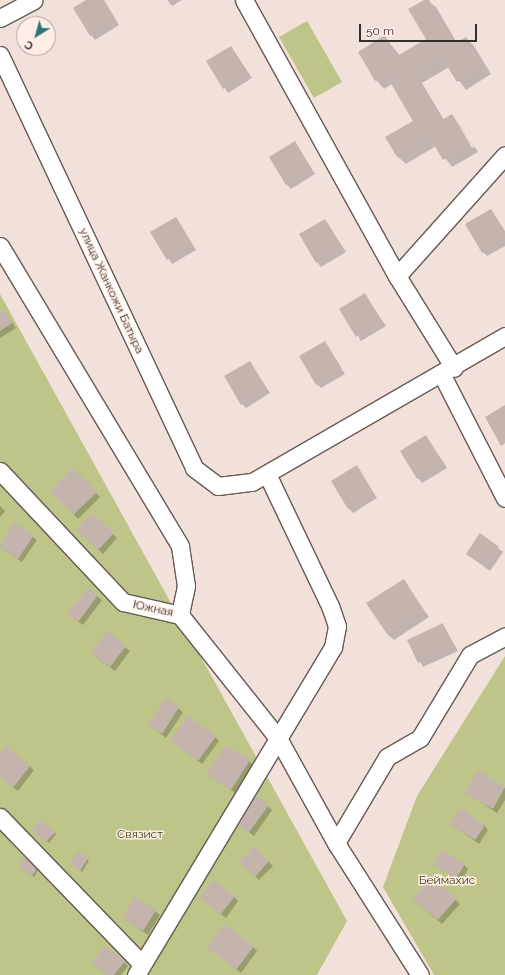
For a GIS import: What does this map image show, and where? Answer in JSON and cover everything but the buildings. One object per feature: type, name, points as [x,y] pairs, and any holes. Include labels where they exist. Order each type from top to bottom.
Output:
[{"type":"street","points":[[0,18],[34,0]]},
{"type":"street","points":[[244,0],[397,276],[448,372],[505,498]]},
{"type":"street","name":"улица Жанкожи Батыра","points":[[0,55],[194,468],[218,486],[252,482],[267,474]]},
{"type":"street","points":[[397,276],[505,155]]},
{"type":"street","points":[[0,246],[180,546],[186,586],[180,615]]},
{"type":"street","points":[[0,818],[139,969],[333,648],[336,626],[267,474],[448,372],[505,336]]},
{"type":"street","name":"Южная","points":[[0,471],[123,602],[180,615],[278,738],[336,843],[420,975]]},
{"type":"street","points":[[336,843],[387,756],[420,738],[470,655],[505,636]]},
{"type":"green space","points":[[307,21],[342,82],[314,98],[279,37]]},
{"type":"green space","name":"Связист","points":[[0,294],[347,921],[317,975],[0,975]]},
{"type":"green space","name":"Беймахис","points":[[505,656],[505,975],[434,975],[383,887],[417,796]]}]
